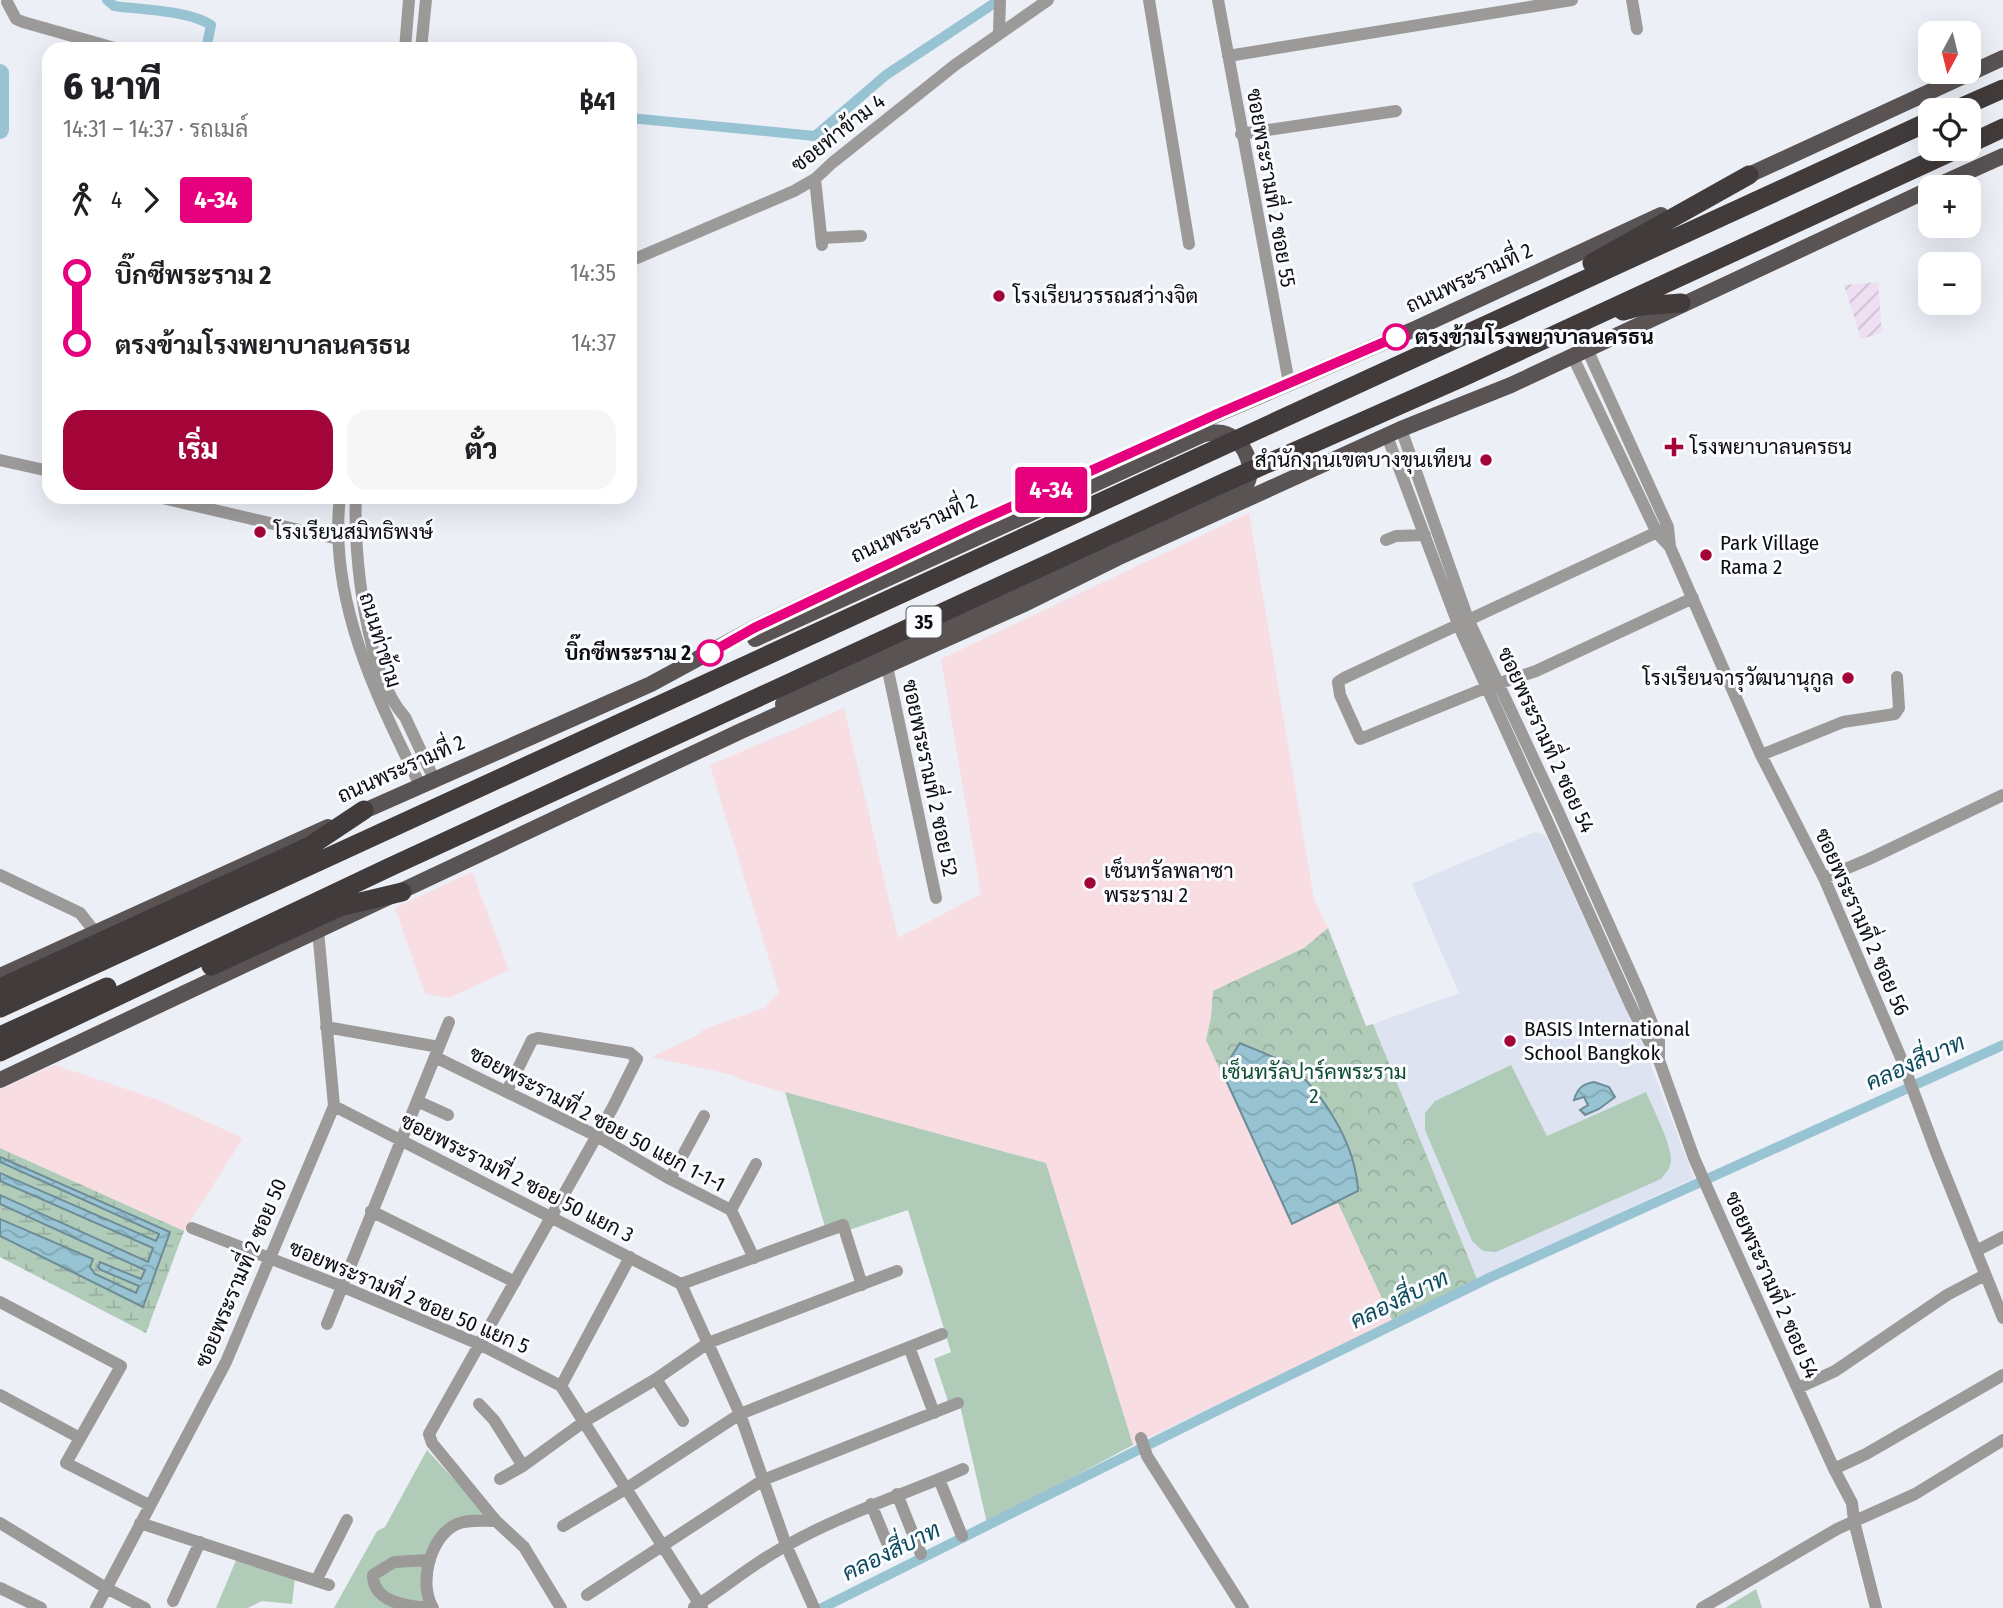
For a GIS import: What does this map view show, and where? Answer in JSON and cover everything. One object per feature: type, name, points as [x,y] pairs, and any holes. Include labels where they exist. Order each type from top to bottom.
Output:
[{"type":"highway","points":[[1981,99],[2003,89]]},
{"type":"highway","name":"35","points":[[0,1010],[1918,126]]},
{"type":"highway","points":[[1981,138],[2003,128]]},
{"type":"highway","name":"35","points":[[0,1052],[390,867],[1932,161]]},
{"type":"highway","points":[[1562,289],[1595,261],[1749,176]]},
{"type":"highway","points":[[0,1010],[1811,181]]},
{"type":"highway","points":[[0,1036],[1819,200]]},
{"type":"highway","points":[[1585,320],[1641,306],[1681,303]]},
{"type":"highway","points":[[0,988],[310,846],[364,810]]},
{"type":"highway","points":[[310,846],[374,837]]},
{"type":"highway","points":[[339,908],[390,867]]},
{"type":"highway","points":[[0,1063],[339,908],[402,892]]},
{"type":"main road","name":"ถนนพระรามที่ 2","points":[[4,976],[94,932],[681,669],[754,628],[868,573],[1417,328],[2003,58]]},
{"type":"main road","name":"35","points":[[1960,175],[2003,156]]},
{"type":"main road","name":"35","points":[[0,1080],[741,731],[1394,433],[1486,395],[1918,194]]},
{"type":"main road","points":[[681,669],[733,649],[1204,434],[1225,433],[1240,444],[1250,467],[1247,483],[1241,491],[1180,516],[811,687],[741,731]]},
{"type":"street","points":[[406,42],[409,0]]},
{"type":"street","points":[[422,42],[426,0]]},
{"type":"street","name":"ซอยท่าข้าม 4","points":[[637,258],[794,191],[815,179],[999,32],[1048,0]]},
{"type":"street","points":[[1149,0],[1189,244]]},
{"type":"street","name":"ซอยพระรามที่ 2 ซอย 55","points":[[1218,0],[1289,383]]},
{"type":"street","points":[[1228,56],[1572,0]]},
{"type":"street","points":[[1632,0],[1637,29]]},
{"type":"street","points":[[7,2],[16,19],[93,42]]},
{"type":"street","points":[[999,32],[1000,5]]},
{"type":"street","points":[[1241,134],[1396,111]]},
{"type":"street","points":[[815,179],[822,242],[861,236]]},
{"type":"street","name":"ซอยพระรามที่ 2 ซอย 56","points":[[1580,352],[1693,597],[1761,755],[1824,878],[1901,1058],[2003,1318]]},
{"type":"street","name":"ซอยพระรามที่ 2 ซอย 54","points":[[1394,433],[1425,535],[1591,900],[1659,1040],[1660,1063],[1694,1158],[1834,1469],[1852,1503],[1876,1608]]},
{"type":"street","name":"ซอยพระรามที่ 2 ซอย 54","points":[[1394,433],[1463,621]]},
{"type":"street","points":[[0,460],[42,469]]},
{"type":"street","points":[[188,504],[338,539]]},
{"type":"street","name":"ถนนท่าข้าม","points":[[340,504],[338,539],[346,598],[368,675],[385,715],[427,782]]},
{"type":"street","name":"ถนนท่าข้าม","points":[[356,504],[356,540],[363,602],[383,677],[398,709],[405,717],[427,782]]},
{"type":"street","points":[[1662,530],[1344,678],[1337,686],[1345,706],[1360,738],[1493,685],[1536,671],[1693,597]]},
{"type":"street","points":[[1386,540],[1396,536],[1425,535]]},
{"type":"street","name":"ซอยพระรามที่ 2 ซอย 52","points":[[887,666],[936,898]]},
{"type":"street","points":[[1761,755],[1843,722],[1895,714],[1899,708],[1896,677]]},
{"type":"street","points":[[385,715],[398,709]]},
{"type":"street","points":[[1824,878],[2003,795]]},
{"type":"street","points":[[0,875],[80,913],[94,932]]},
{"type":"street","name":"ซอยพระรามที่ 2 ซอย 50","points":[[96,1608],[226,1362],[334,1106],[318,930]]},
{"type":"street","points":[[327,1324],[449,1022]]},
{"type":"street","name":"ซอยพระรามที่ 2 ซอย 50 แยก 1-1-1","points":[[326,1027],[437,1052],[597,1136],[670,1179],[731,1210],[754,1258]]},
{"type":"street","points":[[507,1091],[532,1040],[538,1038],[634,1055],[637,1063],[429,1434],[432,1443],[496,1521],[524,1547],[561,1608]]},
{"type":"street","points":[[416,1101],[449,1115]]},
{"type":"street","name":"ซอยพระรามที่ 2 ซอย 50 แยก 3","points":[[334,1106],[681,1284]]},
{"type":"street","points":[[670,1179],[704,1116]]},
{"type":"street","points":[[731,1210],[756,1164]]},
{"type":"street","points":[[372,1211],[515,1282]]},
{"type":"street","points":[[814,1608],[786,1545],[740,1414],[681,1284],[843,1226],[862,1284]]},
{"type":"street","name":"ซอยพระรามที่ 2 ซอย 50 แยก 5","points":[[192,1228],[270,1257],[479,1344],[561,1386],[628,1488],[698,1607]]},
{"type":"street","points":[[1976,1251],[2003,1237]]},
{"type":"street","points":[[561,1386],[629,1257]]},
{"type":"street","points":[[500,1479],[708,1343],[897,1271]]},
{"type":"street","points":[[1798,1388],[1835,1371],[1947,1295],[1985,1275]]},
{"type":"street","points":[[0,1302],[121,1366],[66,1464],[149,1506]]},
{"type":"street","points":[[562,1526],[628,1488],[740,1414],[943,1334]]},
{"type":"street","points":[[909,1347],[934,1413]]},
{"type":"street","points":[[1834,1469],[1866,1454],[2003,1375]]},
{"type":"street","points":[[656,1378],[683,1421]]},
{"type":"street","points":[[0,1395],[80,1438]]},
{"type":"street","points":[[587,1595],[763,1480],[958,1403]]},
{"type":"street","points":[[479,1404],[494,1420],[523,1466]]},
{"type":"street","points":[[1141,1438],[1147,1456],[1243,1608]]},
{"type":"street","points":[[1702,1608],[1837,1529],[1914,1494],[2003,1440]]},
{"type":"street","points":[[698,1607],[786,1545],[871,1504],[963,1469]]},
{"type":"street","points":[[939,1479],[962,1536]]},
{"type":"street","points":[[897,1494],[921,1553]]},
{"type":"street","points":[[871,1504],[890,1550]]},
{"type":"street","points":[[316,1581],[347,1520]]},
{"type":"street","points":[[433,1608],[428,1590],[430,1560],[445,1532],[467,1521],[496,1521]]},
{"type":"street","points":[[0,1523],[106,1588],[145,1608]]},
{"type":"street","points":[[140,1523],[329,1585]]},
{"type":"street","points":[[173,1601],[200,1542]]},
{"type":"street","points":[[426,1608],[387,1600],[375,1584],[373,1575],[394,1562],[430,1560]]},
{"type":"street","points":[[0,1588],[41,1608]]},
{"type":"shaded area","points":[[1878,282],[1882,333],[1861,339],[1844,285]]},
{"type":"shaded area","points":[[1249,513],[1314,899],[1328,928],[1304,948],[1213,991],[1206,1040],[1222,1071],[1338,1202],[1392,1320],[1133,1445],[1046,1163],[747,1082],[732,1075],[652,1057],[701,1033],[701,1030],[764,1008],[779,992],[710,765],[844,708],[898,938],[981,894],[941,659]]},
{"type":"shaded area","name":"BASIS International School Bangkok","points":[[1535,832],[1546,836],[1648,1058],[1694,1178],[1477,1279],[1373,1024],[1459,993],[1412,884]]},
{"type":"shaded area","points":[[472,872],[509,970],[449,998],[425,994],[395,908]]},
{"type":"shaded area","points":[[55,1065],[156,1099],[243,1138],[184,1231],[0,1148],[0,1089]]},
{"type":"green space","name":"เซ็นทรัลปาร์คพระราม 2","points":[[1328,928],[1366,1026],[1373,1024],[1477,1279],[1392,1320],[1338,1203],[1292,1224],[1206,1040],[1213,991],[1304,948]]},
{"type":"green space","points":[[1511,1065],[1547,1136],[1646,1092],[1668,1145],[1671,1160],[1668,1171],[1661,1179],[1496,1252],[1483,1251],[1472,1241],[1425,1130],[1425,1113],[1435,1101]]},
{"type":"green space","points":[[785,1092],[1046,1163],[1133,1445],[987,1523],[958,1397],[948,1401],[934,1359],[951,1352],[908,1210],[828,1237]]},
{"type":"green space","points":[[0,1148],[184,1231],[146,1333],[0,1257],[0,1236],[143,1307],[170,1233],[0,1157]]},
{"type":"green space","points":[[0,1162],[159,1235],[157,1241],[0,1173]]},
{"type":"green space","points":[[0,1181],[153,1248],[148,1262],[0,1195]]},
{"type":"green space","points":[[0,1204],[145,1270],[142,1279],[100,1262],[101,1270],[139,1286],[137,1294],[95,1274],[90,1267],[93,1259],[0,1219]]},
{"type":"green space","points":[[427,1450],[487,1515],[468,1516],[426,1557],[371,1574],[401,1608],[334,1608],[377,1531],[385,1527]]},
{"type":"green space","points":[[237,1558],[295,1577],[292,1604],[262,1601],[248,1608],[216,1608]]},
{"type":"green space","points":[[425,1565],[426,1601],[423,1603],[400,1600],[380,1587],[379,1573],[389,1567]]},
{"type":"green space","points":[[1756,1589],[1762,1608],[1725,1608]]},
{"type":"water","points":[[1240,1043],[1288,1065],[1318,1094],[1346,1141],[1352,1157],[1358,1191],[1292,1224],[1222,1071]]},
{"type":"water","points":[[1594,1082],[1609,1087],[1615,1097],[1585,1115],[1580,1110],[1588,1105],[1584,1097],[1574,1100],[1581,1088]]},
{"type":"water","points":[[0,1157],[170,1232],[143,1307],[0,1236],[0,1219],[93,1259],[90,1267],[95,1274],[136,1293],[139,1286],[98,1267],[100,1262],[141,1279],[145,1270],[0,1204],[0,1195],[148,1262],[153,1248],[0,1181],[0,1173],[156,1241],[159,1234],[0,1162]]},
{"type":"waterway","points":[[107,0],[114,6],[177,13],[201,20],[211,25],[207,42]]},
{"type":"waterway","points":[[637,119],[815,136],[886,75],[999,0]]},
{"type":"waterway","points":[[0,73],[0,130]]},
{"type":"waterway","name":"คลองสี่บาท","points":[[822,1608],[1491,1277],[2003,1045]]},
{"type":"bus line","name":"4-34","points":[[710,653],[754,628],[975,523],[1396,337]]},
{"type":"place","name":"โรงเรียนวรรณสว่างจิต","points":[[999,296]]},
{"type":"place","name":"ตรงข้ามโรงพยาบาลนครธน","points":[[1396,337]]},
{"type":"place","name":"โรงพยาบาลนครธน","points":[[1674,447]]},
{"type":"place","name":"สำนักงานเขตบางขุนเทียน","points":[[1486,460]]},
{"type":"place","name":"โรงเรียนสมิทธิพงษ์","points":[[260,532]]},
{"type":"place","name":"Park Village Rama 2","points":[[1706,555]]},
{"type":"place","name":"บิ๊กซีพระราม 2","points":[[710,653]]},
{"type":"place","name":"โรงเรียนจารุวัฒนานุกูล","points":[[1848,678]]},
{"type":"place","name":"เซ็นทรัลพลาซา พระราม 2","points":[[1090,883]]},
{"type":"place","name":"BASIS International School Bangkok","points":[[1510,1041]]}]
